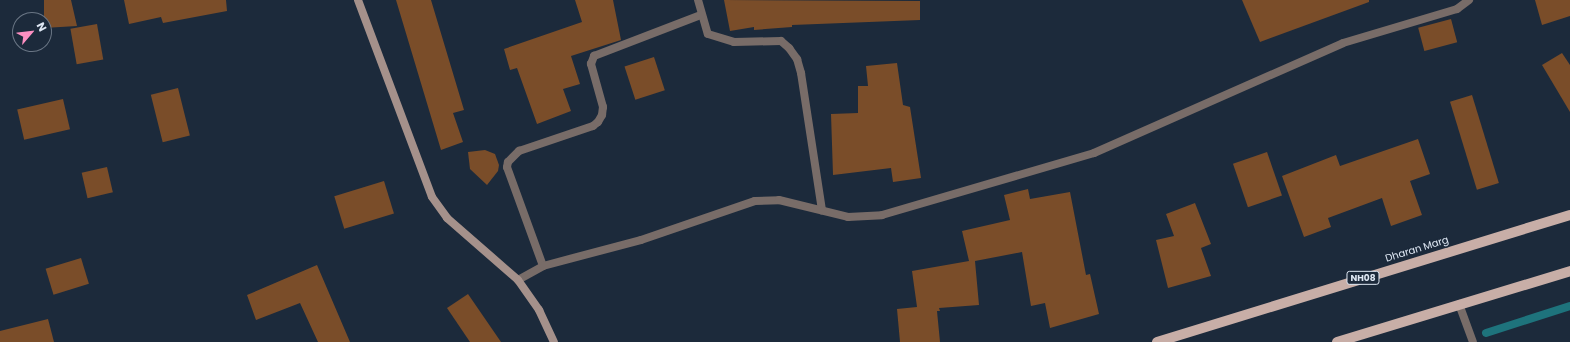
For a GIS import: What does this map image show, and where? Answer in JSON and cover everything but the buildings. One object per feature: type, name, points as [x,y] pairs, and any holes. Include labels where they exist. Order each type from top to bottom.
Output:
[{"type":"main road","name":"Dharan Marg","points":[[1156,342],[1570,215]]},
{"type":"main road","points":[[1337,342],[1570,271]]},
{"type":"street","points":[[358,0],[432,197],[447,218],[518,280],[539,310],[554,342]]},
{"type":"street","points":[[698,0],[701,15],[708,34],[734,42],[780,41],[790,48],[797,59],[801,73],[822,210]]},
{"type":"street","points":[[518,280],[543,266],[641,240],[755,202],[779,200],[848,217],[882,215],[1094,153],[1343,43],[1457,9],[1469,0]]},
{"type":"street","points":[[543,266],[507,167],[508,162],[519,152],[593,126],[598,122],[602,115],[603,107],[591,64],[594,56],[701,15]]},
{"type":"street","points":[[1459,304],[1473,342]]},
{"type":"waterway","points":[[1486,333],[1570,306]]}]
